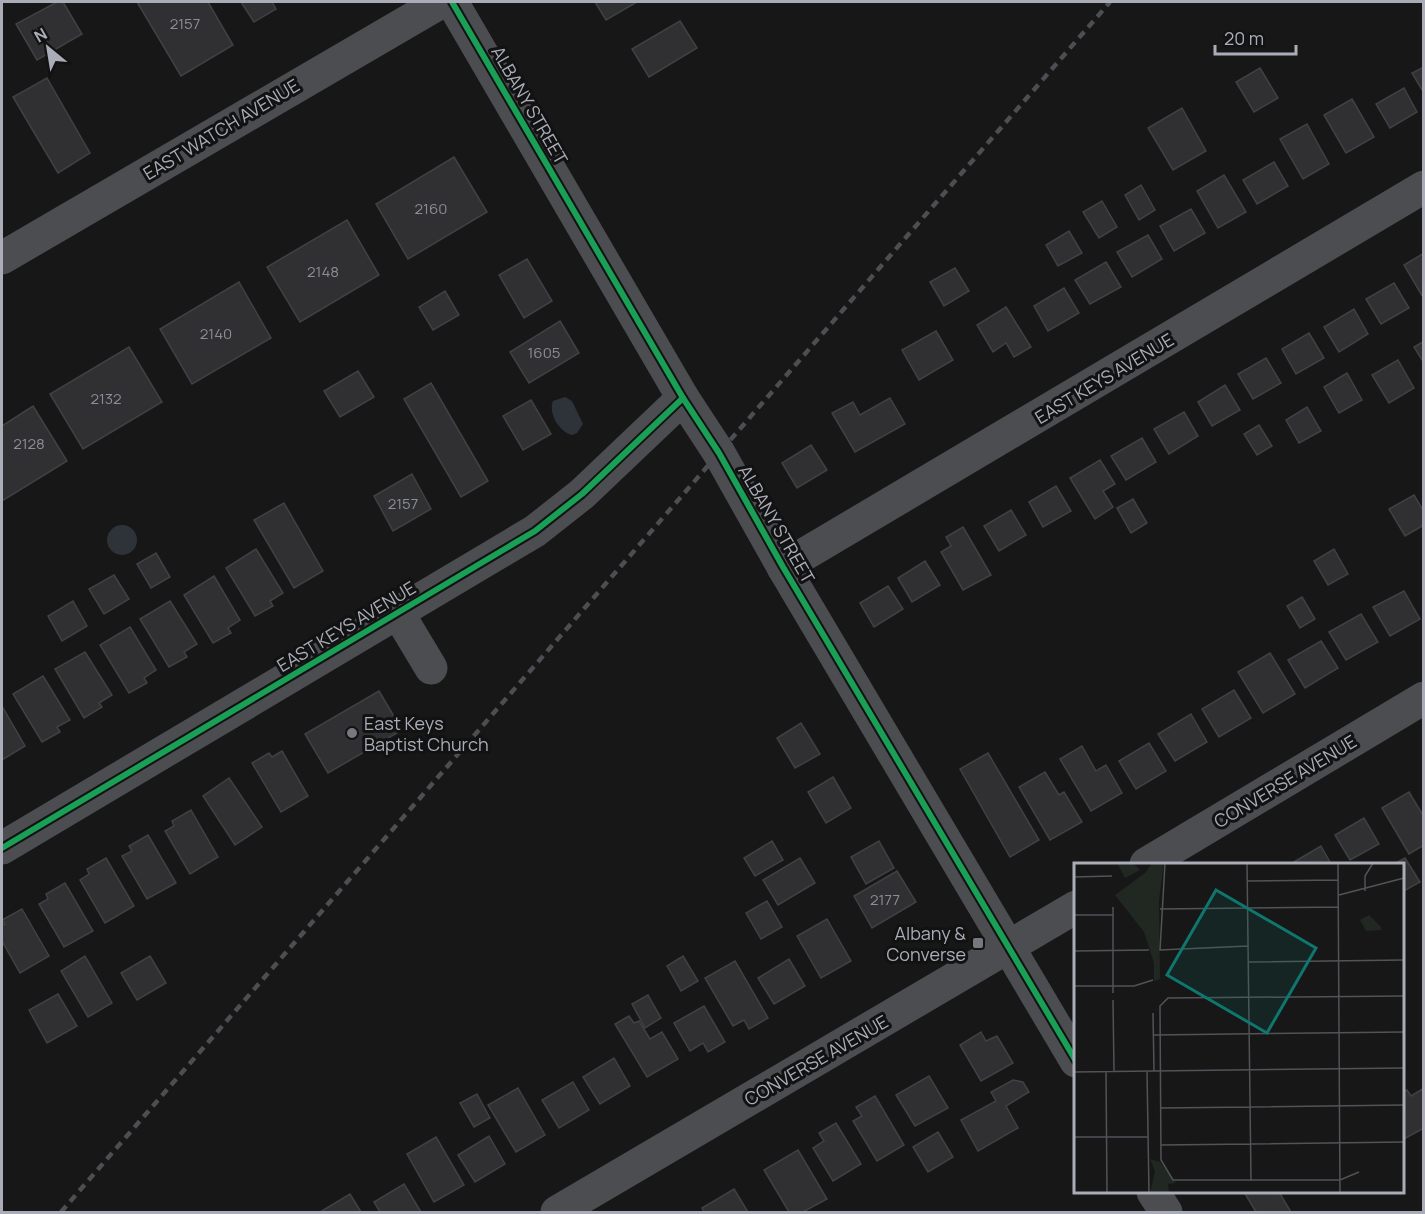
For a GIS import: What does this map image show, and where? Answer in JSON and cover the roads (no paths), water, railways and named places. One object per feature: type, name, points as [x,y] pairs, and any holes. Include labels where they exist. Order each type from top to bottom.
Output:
[{"type":"street","name":"EAST WATCH AVENUE","points":[[2,258],[441,2]]},
{"type":"street","name":"ALBANY STREET","points":[[452,2],[683,398],[719,453],[783,567],[1074,1058]]},
{"type":"street","name":"EAST KEYS AVENUE","points":[[783,567],[1424,187]]},
{"type":"street","name":"EAST KEYS AVENUE","points":[[2,848],[398,613],[556,516],[683,398]]},
{"type":"street","points":[[398,613],[431,668]]},
{"type":"street","name":"CONVERSE AVENUE","points":[[1148,863],[1424,698]]},
{"type":"street","name":"CONVERSE AVENUE","points":[[557,1212],[1074,908]]},
{"type":"street","points":[[1154,1193],[1166,1212]]},
{"type":"railway","points":[[61,1212],[1110,2]]},
{"type":"place","name":"East Keys Baptist Church","points":[[352,733]]},
{"type":"place","name":"Albany & Converse","points":[[978,943]]}]
